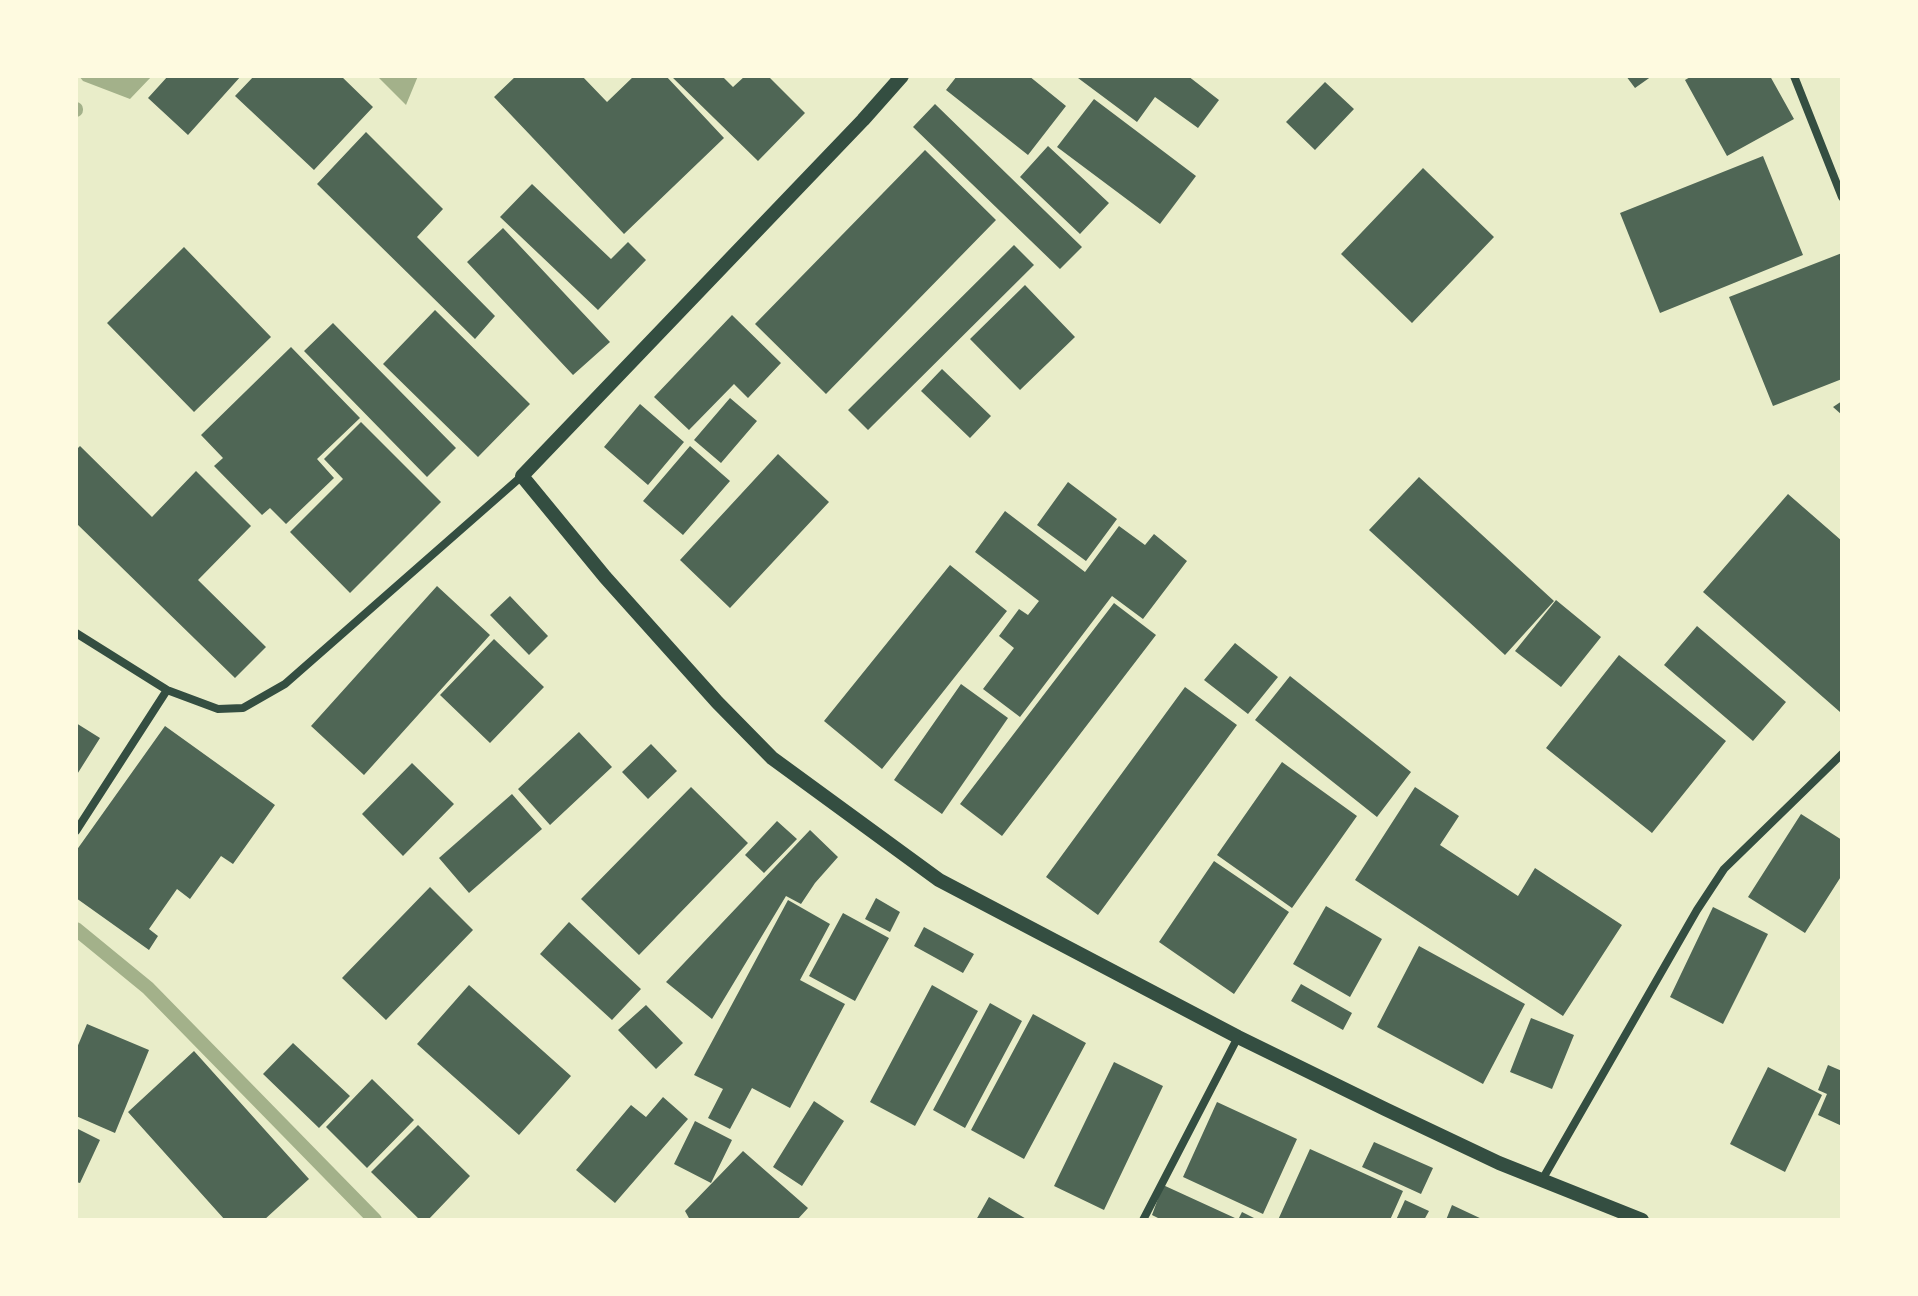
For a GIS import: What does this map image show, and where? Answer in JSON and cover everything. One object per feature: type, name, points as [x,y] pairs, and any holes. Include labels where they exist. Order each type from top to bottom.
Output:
[{"type":"street","points":[[76,633],[167,690],[218,709],[243,708],[285,684],[522,476],[902,76]]},
{"type":"street","points":[[1794,76],[1842,197]]},
{"type":"street","points":[[522,476],[615,589],[772,758],[939,880],[1238,1037],[1484,1156],[1642,1220]]},
{"type":"street","points":[[76,831],[167,690]]},
{"type":"street","points":[[1542,1180],[1697,910],[1724,869],[1842,754]]},
{"type":"street","points":[[1143,1220],[1238,1037]]},
{"type":"shaded area","points":[[79,76],[152,76],[130,99],[83,81]]},
{"type":"shaded area","points":[[377,76],[418,76],[406,105]]},
{"type":"building","points":[[168,76],[241,76],[188,135],[148,98]]},
{"type":"building","points":[[254,76],[341,76],[373,107],[314,170],[235,96]]},
{"type":"building","points":[[516,76],[582,76],[607,102],[634,76],[666,76],[724,138],[624,234],[494,97]]},
{"type":"building","points":[[671,76],[722,76],[733,87],[745,76],[768,76],[805,113],[758,161]]},
{"type":"building","points":[[957,76],[1029,76],[1066,106],[1028,155],[946,90]]},
{"type":"building","points":[[1188,76],[1219,100],[1198,128],[1155,97],[1137,122],[1078,78]]},
{"type":"building","points":[[1626,76],[1652,76],[1635,88]]},
{"type":"building","points":[[1692,76],[1770,76],[1794,119],[1727,156],[1685,80]]},
{"type":"building","points":[[1325,82],[1354,109],[1315,150],[1286,122]]},
{"type":"building","points":[[1094,99],[1196,176],[1160,224],[1057,147]]},
{"type":"building","points":[[935,104],[1082,247],[1060,269],[913,127]]},
{"type":"building","points":[[366,132],[443,209],[417,237],[495,316],[475,339],[317,184]]},
{"type":"building","points":[[1048,146],[1109,203],[1080,234],[1020,177]]},
{"type":"building","points":[[925,150],[996,220],[826,394],[755,324]]},
{"type":"building","points":[[1763,156],[1803,255],[1660,313],[1620,213]]},
{"type":"building","points":[[1423,168],[1494,237],[1412,323],[1341,254]]},
{"type":"building","points":[[532,184],[611,259],[628,242],[646,260],[598,310],[500,217]]},
{"type":"building","points":[[503,228],[610,342],[573,375],[467,262]]},
{"type":"building","points":[[1014,245],[1034,265],[868,430],[848,410]]},
{"type":"building","points":[[184,247],[271,337],[194,412],[107,323]]},
{"type":"building","points":[[1842,253],[1842,379],[1773,406],[1729,297]]},
{"type":"building","points":[[1025,285],[1075,337],[1020,390],[970,339]]},
{"type":"building","points":[[435,310],[530,404],[478,457],[383,364]]},
{"type":"building","points":[[732,315],[781,363],[748,398],[734,384],[689,430],[654,397]]},
{"type":"building","points":[[333,323],[456,448],[427,477],[304,351]]},
{"type":"building","points":[[291,347],[360,418],[317,459],[334,478],[286,524],[270,508],[262,515],[214,466],[223,458],[201,435]]},
{"type":"building","points":[[942,369],[991,416],[970,438],[921,391]]},
{"type":"building","points":[[730,398],[757,421],[721,463],[694,440]]},
{"type":"building","points":[[1842,401],[1842,415],[1833,407]]},
{"type":"building","points":[[640,404],[684,442],[648,485],[604,447]]},
{"type":"building","points":[[361,422],[441,502],[350,593],[290,532],[343,479],[324,459]]},
{"type":"building","points":[[80,446],[152,517],[196,471],[251,526],[198,580],[266,647],[235,678],[76,523],[76,450]]},
{"type":"building","points":[[690,446],[730,481],[683,535],[643,501]]},
{"type":"building","points":[[778,454],[829,502],[730,608],[680,560]]},
{"type":"building","points":[[1419,477],[1554,601],[1505,655],[1369,530]]},
{"type":"building","points":[[1068,482],[1117,519],[1086,561],[1037,525]]},
{"type":"building","points":[[1788,494],[1842,541],[1840,712],[1703,592]]},
{"type":"building","points":[[1005,511],[1085,572],[1119,526],[1145,545],[1154,534],[1187,561],[1143,619],[1112,596],[1020,717],[983,689],[1014,648],[999,636],[1019,609],[1028,615],[1039,601],[975,552]]},
{"type":"building","points":[[950,565],[1007,611],[882,769],[824,721]]},
{"type":"building","points":[[437,586],[490,635],[364,775],[311,726]]},
{"type":"building","points":[[510,596],[548,636],[529,655],[490,615]]},
{"type":"building","points":[[1556,600],[1601,637],[1561,687],[1515,651]]},
{"type":"building","points":[[1114,603],[1156,635],[1002,836],[960,804]]},
{"type":"building","points":[[1697,626],[1786,702],[1753,741],[1664,665]]},
{"type":"building","points":[[494,639],[544,687],[490,743],[440,695]]},
{"type":"building","points":[[1235,643],[1278,677],[1248,714],[1204,680]]},
{"type":"building","points":[[1619,655],[1726,741],[1652,833],[1546,748]]},
{"type":"building","points":[[1290,676],[1411,772],[1377,817],[1255,720]]},
{"type":"building","points":[[961,684],[1008,718],[942,814],[894,780]]},
{"type":"building","points":[[1185,687],[1237,725],[1098,915],[1046,877]]},
{"type":"building","points":[[76,723],[100,738],[76,776]]},
{"type":"building","points":[[165,726],[275,805],[233,864],[221,856],[190,899],[177,889],[149,929],[158,936],[149,950],[76,898],[76,851]]},
{"type":"building","points":[[579,732],[612,767],[550,825],[518,789]]},
{"type":"building","points":[[651,744],[677,771],[648,799],[622,772]]},
{"type":"building","points":[[1282,762],[1357,816],[1292,908],[1217,855]]},
{"type":"building","points":[[412,763],[454,804],[403,856],[362,814]]},
{"type":"building","points":[[691,787],[748,843],[639,955],[581,899]]},
{"type":"building","points":[[1415,787],[1459,816],[1440,845],[1518,896],[1535,868],[1622,925],[1563,1016],[1355,880]]},
{"type":"building","points":[[512,794],[542,829],[469,893],[439,858]]},
{"type":"building","points":[[1801,814],[1842,840],[1842,875],[1805,933],[1748,897]]},
{"type":"building","points":[[777,821],[797,839],[764,873],[745,855]]},
{"type":"building","points":[[810,830],[838,857],[801,904],[786,896],[712,1019],[666,982]]},
{"type":"building","points":[[1214,861],[1289,912],[1234,994],[1159,942]]},
{"type":"building","points":[[430,887],[473,930],[386,1020],[342,978]]},
{"type":"building","points":[[876,898],[900,912],[890,932],[865,919]]},
{"type":"building","points":[[788,900],[830,924],[800,980],[845,1004],[790,1108],[752,1088],[730,1129],[708,1118],[723,1089],[694,1075]]},
{"type":"building","points":[[1326,906],[1382,939],[1350,997],[1293,964]]},
{"type":"building","points":[[1713,907],[1768,934],[1723,1024],[1670,997]]},
{"type":"building","points":[[843,913],[889,938],[855,1001],[809,976]]},
{"type":"building","points":[[569,922],[641,989],[612,1020],[540,954]]},
{"type":"building","points":[[924,927],[974,954],[963,973],[914,946]]},
{"type":"building","points":[[1419,946],[1525,1004],[1483,1084],[1377,1027]]},
{"type":"building","points":[[1301,984],[1352,1013],[1343,1030],[1291,1001]]},
{"type":"building","points":[[469,985],[571,1076],[519,1135],[417,1044]]},
{"type":"building","points":[[932,985],[978,1011],[915,1126],[870,1102]]},
{"type":"building","points":[[990,1003],[1022,1021],[965,1128],[933,1110]]},
{"type":"building","points":[[646,1005],[683,1043],[656,1069],[618,1030]]},
{"type":"building","points":[[1033,1014],[1086,1043],[1024,1159],[971,1130]]},
{"type":"building","points":[[1531,1018],[1574,1035],[1552,1089],[1510,1072]]},
{"type":"building","points":[[87,1024],[149,1050],[115,1133],[76,1116],[76,1050]]},
{"type":"building","points":[[293,1043],[350,1096],[319,1128],[263,1074]]},
{"type":"building","points":[[194,1051],[309,1179],[264,1220],[225,1220],[128,1112]]},
{"type":"building","points":[[1114,1062],[1163,1086],[1104,1210],[1054,1186]]},
{"type":"building","points":[[1828,1065],[1842,1071],[1842,1126],[1818,1115],[1827,1094],[1818,1090]]},
{"type":"building","points":[[1768,1067],[1822,1095],[1785,1172],[1730,1144]]},
{"type":"building","points":[[372,1079],[414,1120],[367,1168],[326,1127]]},
{"type":"building","points":[[663,1097],[688,1119],[615,1203],[576,1170],[631,1105],[646,1117]]},
{"type":"building","points":[[814,1101],[844,1121],[802,1186],[773,1167]]},
{"type":"building","points":[[1217,1102],[1297,1139],[1263,1214],[1183,1177]]},
{"type":"building","points":[[695,1121],[732,1140],[711,1183],[674,1164]]},
{"type":"building","points":[[418,1125],[470,1176],[428,1220],[420,1220],[371,1172]]},
{"type":"building","points":[[76,1128],[100,1140],[80,1183],[76,1182]]},
{"type":"building","points":[[1374,1142],[1433,1168],[1421,1194],[1362,1167]]},
{"type":"building","points":[[1310,1149],[1403,1191],[1390,1220],[1278,1220]]},
{"type":"building","points":[[743,1151],[808,1208],[797,1220],[690,1220],[685,1211]]},
{"type":"building","points":[[1163,1185],[1235,1218],[1162,1220],[1152,1215]]},
{"type":"building","points":[[989,1197],[1028,1220],[976,1220]]},
{"type":"building","points":[[1405,1200],[1429,1211],[1424,1220],[1396,1220]]},
{"type":"building","points":[[1452,1205],[1484,1220],[1446,1220]]},
{"type":"building","points":[[1242,1212],[1258,1220],[1238,1220]]},
{"type":"waterway","points":[[76,929],[148,988],[375,1220]]}]
